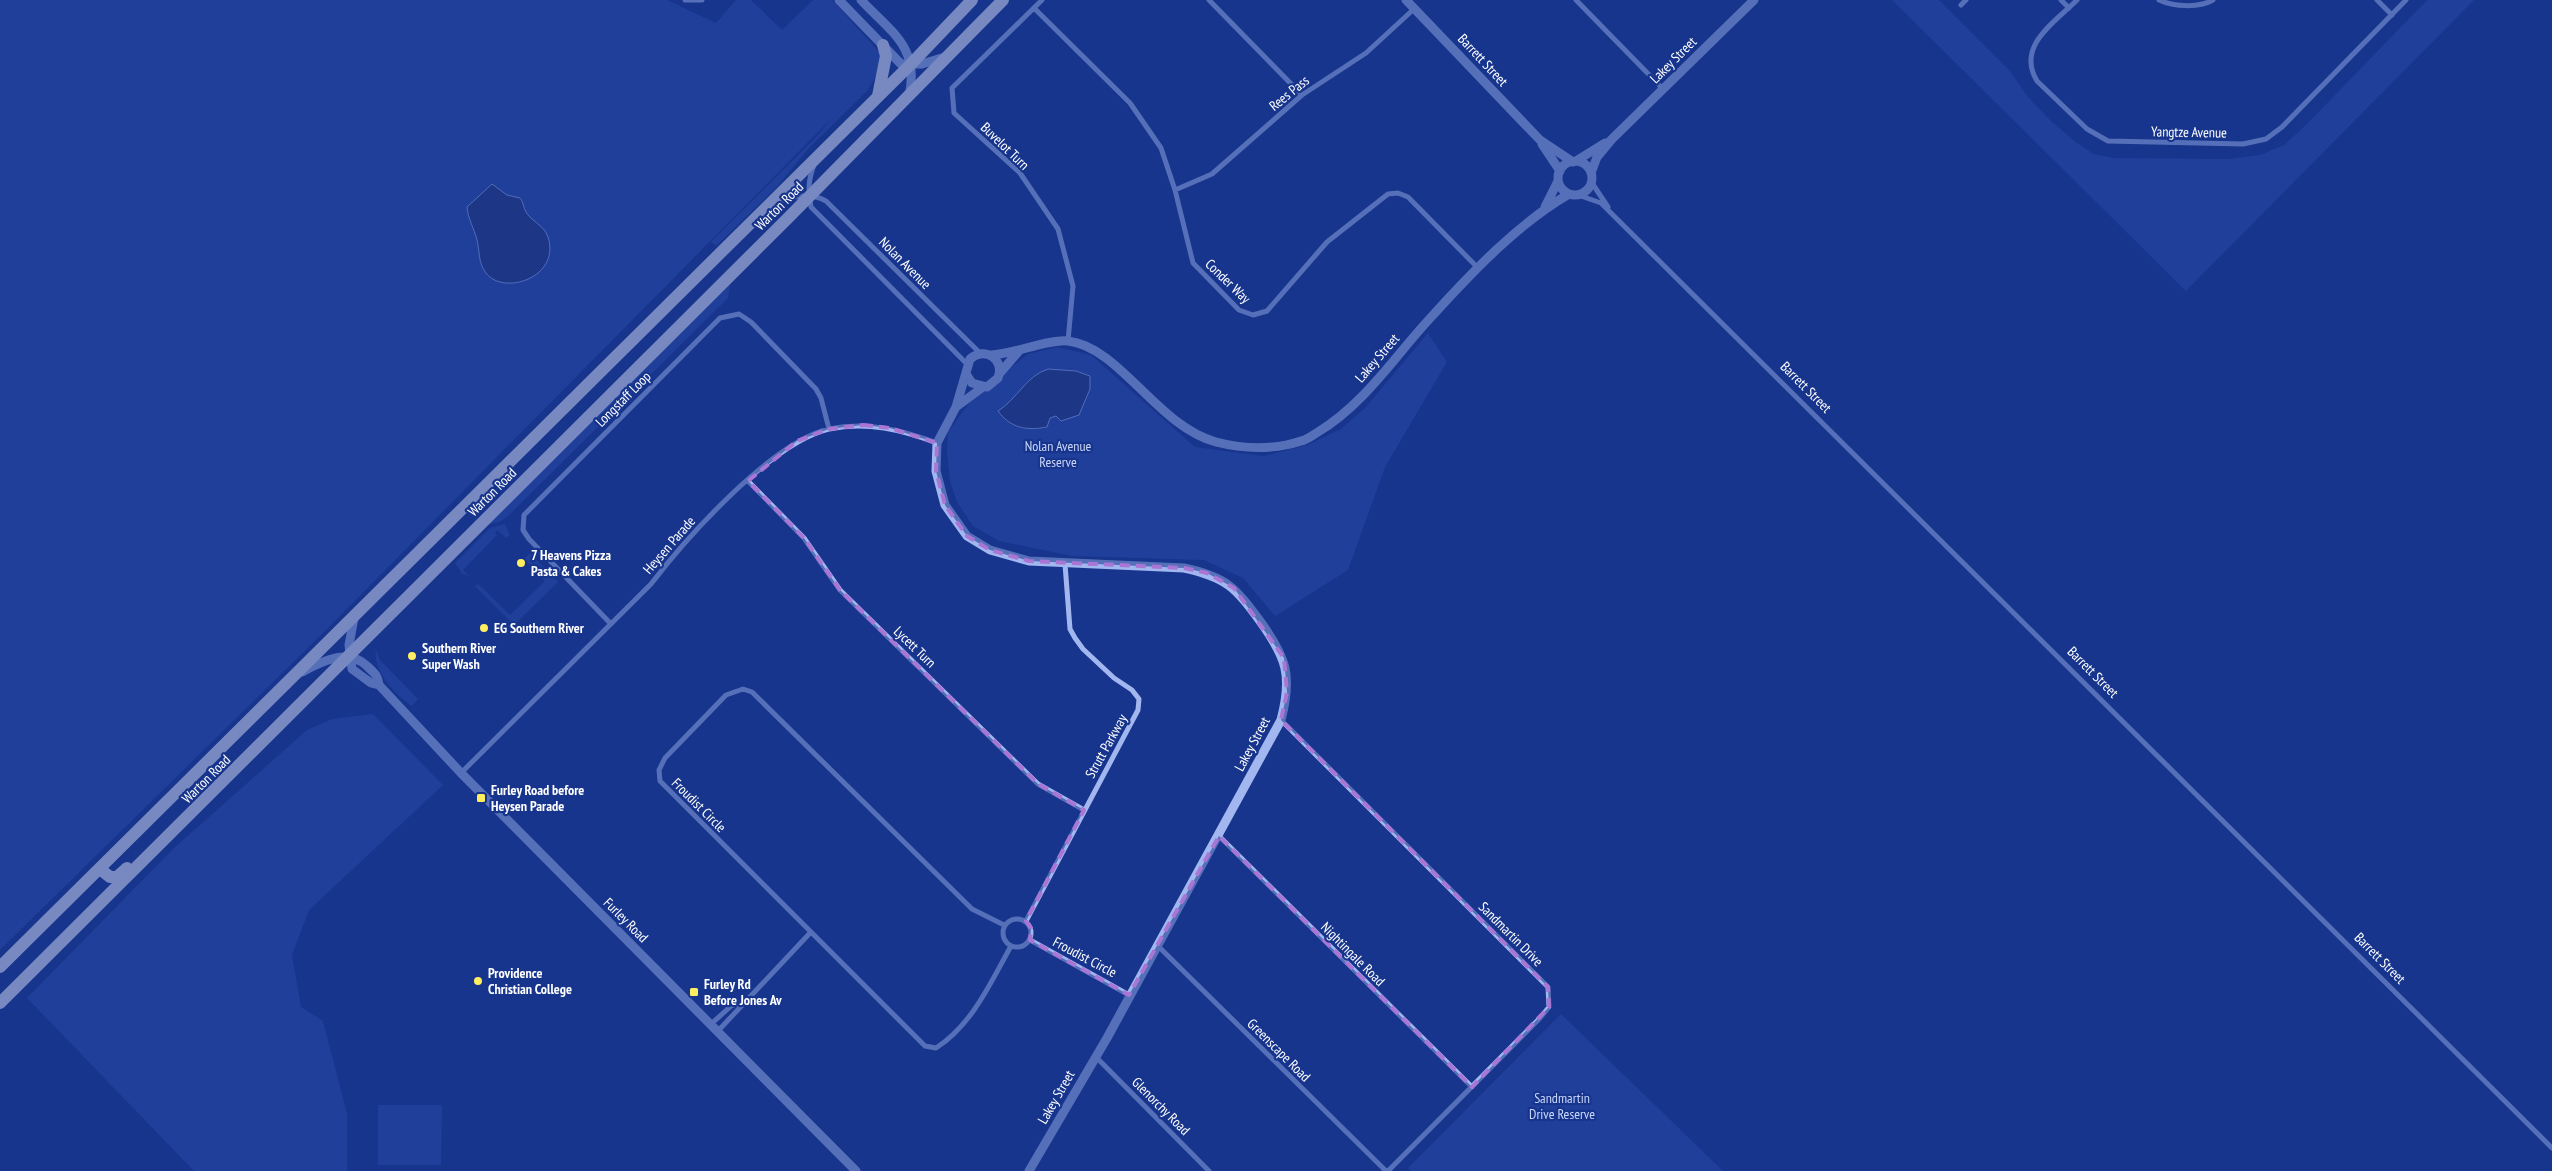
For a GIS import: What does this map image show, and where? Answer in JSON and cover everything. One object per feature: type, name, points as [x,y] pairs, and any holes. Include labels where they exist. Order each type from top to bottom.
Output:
[{"type":"main road","name":"Warton Road","points":[[0,968],[911,64],[972,0]]},
{"type":"main road","name":"Warton Road","points":[[2,997],[191,815],[1003,0]]},
{"type":"main road","points":[[878,96],[886,56],[883,45]]},
{"type":"main road","points":[[100,869],[110,877],[117,877],[141,854],[191,815]]},
{"type":"street","points":[[685,0],[702,0]]},
{"type":"street","points":[[839,0],[901,64],[922,64],[948,56]]},
{"type":"street","points":[[861,0],[909,52],[913,78],[908,96]]},
{"type":"street","name":"Buvelot Turn","points":[[1042,0],[952,88],[954,113],[1020,173],[1058,229],[1073,286],[1068,341]]},
{"type":"street","points":[[1210,0],[1302,95]]},
{"type":"street","name":"Barrett Street","points":[[1406,0],[1540,140],[1575,161]]},
{"type":"street","points":[[1576,0],[1664,89]]},
{"type":"street","points":[[1961,5],[1966,0]]},
{"type":"street","points":[[2061,0],[2069,8]]},
{"type":"street","name":"Yangtze Avenue","points":[[2077,0],[2038,39],[2031,50],[2029,60],[2031,71],[2037,81],[2087,129],[2108,141],[2243,144],[2266,139],[2282,127],[2406,0]]},
{"type":"street","points":[[2160,0],[2173,4],[2199,5],[2213,0]]},
{"type":"street","points":[[2377,0],[2392,15]]},
{"type":"street","name":"Lakey Street","points":[[1591,173],[1597,157],[1612,139],[1750,1]]},
{"type":"street","name":"Conder Way","points":[[1034,8],[1130,103],[1161,148],[1175,190],[1193,262],[1245,314],[1260,315],[1267,311],[1327,242],[1388,194],[1398,193],[1408,197],[1478,268]]},
{"type":"street","name":"Rees Pass","points":[[1175,190],[1212,174],[1302,95],[1366,52],[1415,8]]},
{"type":"street","name":"Lakey Street","points":[[1545,208],[1563,167],[1612,139]]},
{"type":"street","name":"Barrett Street","points":[[1540,140],[1559,176]]},
{"type":"street","points":[[761,213],[793,196],[809,196],[810,175],[819,155]]},
{"type":"street","points":[[1575,161],[1586,165],[1591,173],[1592,183]]},
{"type":"street","points":[[1559,176],[1562,189],[1573,194]]},
{"type":"street","name":"Barrett Street","points":[[1592,183],[1614,216]]},
{"type":"street","name":"Lakey Street","points":[[1068,341],[1100,352],[1165,414],[1204,439],[1237,448],[1266,447],[1302,441],[1329,425],[1354,406],[1433,314],[1478,268],[1545,208],[1573,194],[1586,191],[1592,183]]},
{"type":"street","name":"Barrett Street","points":[[1573,194],[1601,203],[2552,1148]]},
{"type":"street","name":"Nolan Avenue","points":[[967,369],[818,214],[811,206],[809,196],[826,200],[980,354]]},
{"type":"street","name":"Longstaff Loop","points":[[611,624],[529,539],[523,530],[524,515],[720,318],[739,314],[758,329],[816,389],[821,398],[829,429]]},
{"type":"street","points":[[983,387],[972,383],[967,369],[972,357],[980,354],[991,355],[1019,352],[1068,341]]},
{"type":"street","name":"Lakey Street","points":[[956,408],[983,387],[992,384],[1019,352]]},
{"type":"street","points":[[991,355],[999,365],[999,374]]},
{"type":"street","name":"Lakey Street","points":[[967,369],[956,408],[937,443],[936,471],[945,506],[967,536],[990,550],[1021,559],[1065,564],[1184,568],[1207,573],[1234,588],[1278,647],[1284,658],[1287,692],[1281,720],[1219,836],[1030,1171]]},
{"type":"street","name":"Heysen Parade","points":[[461,773],[651,584],[677,550],[766,464],[797,441],[829,429],[863,425],[890,428],[937,443]]},
{"type":"street","name":"Lycett Turn","points":[[748,481],[804,538],[840,590],[1038,784],[1084,810]]},
{"type":"street","name":"Strutt Parkway","points":[[1026,922],[1084,810],[1134,721],[1138,710],[1139,699],[1132,690],[1114,678],[1083,649],[1070,629],[1065,564]]},
{"type":"street","points":[[296,675],[330,659],[349,656],[354,618]]},
{"type":"street","name":"Furley Road","points":[[349,656],[352,669],[379,685],[461,773],[856,1171]]},
{"type":"street","name":"Froudist Circle","points":[[1004,926],[972,909],[752,692],[743,689],[726,695],[665,758],[659,770],[660,781],[925,1046],[936,1048],[948,1040],[966,1020],[983,996],[1011,946]]},
{"type":"street","name":"Sandmartin Drive","points":[[1281,720],[1548,987],[1549,1007],[1387,1171]]},
{"type":"street","name":"Nightingale Road","points":[[1219,836],[1472,1087]]},
{"type":"street","points":[[1012,919],[1026,922],[1031,928],[1030,940],[1019,947],[1011,946],[1002,935],[1004,926],[1012,919]]},
{"type":"street","points":[[717,1032],[738,1013],[746,1000],[810,933]]},
{"type":"street","name":"Froudist Circle","points":[[1030,940],[1129,995]]},
{"type":"street","name":"Greenscape Road","points":[[1157,945],[1387,1171]]},
{"type":"street","points":[[710,1025],[731,1006],[746,1000]]},
{"type":"street","name":"Glenorchy Road","points":[[1096,1057],[1209,1171]]},
{"type":"highlighted area","points":[[863,425],[890,428],[937,443],[936,471],[945,505],[967,536],[990,550],[1029,561],[1184,568],[1207,573],[1234,588],[1284,658],[1287,692],[1281,720],[1548,987],[1549,1007],[1472,1087],[1219,836],[1129,995],[1030,940],[1031,928],[1026,921],[1084,810],[1038,784],[840,590],[804,538],[748,481],[797,441],[829,429]]},
{"type":"green space","points":[[0,0],[667,0],[716,23],[736,0],[751,0],[782,30],[813,0],[832,0],[881,54],[877,75],[867,91],[809,148],[776,188],[716,246],[711,242],[816,137],[832,118],[326,630],[0,950]]},
{"type":"green space","points":[[1892,0],[1939,0],[2010,71],[2028,97],[2051,121],[2077,143],[2094,154],[2113,158],[2229,159],[2260,155],[2284,145],[2307,124],[2427,0],[2474,0],[2186,291]]},
{"type":"green space","points":[[730,284],[728,298],[508,516],[499,522],[487,525]]},
{"type":"green space","name":"Nolan Avenue Reserve","points":[[1428,333],[1447,362],[1385,467],[1348,570],[1275,616],[1243,578],[1204,560],[1072,556],[999,541],[973,526],[957,502],[950,481],[947,452],[948,432],[973,398],[1028,354],[1057,347],[1091,355],[1195,447],[1264,456],[1307,445],[1341,429],[1366,407]]},
{"type":"green space","points":[[505,524],[510,535],[506,538],[497,530],[495,533],[497,535],[463,570],[469,576],[462,574],[455,563],[490,528]]},
{"type":"green space","points":[[530,553],[558,582],[514,625],[475,586],[478,584],[510,615],[545,581],[524,559]]},
{"type":"green space","points":[[376,650],[380,660],[418,699],[412,706],[399,696],[381,674],[376,658]]},
{"type":"green space","points":[[373,714],[443,785],[309,910],[292,955],[301,1007],[323,1021],[347,1114],[347,1171],[194,1171],[27,998],[174,848],[307,730],[332,719]]},
{"type":"green space","name":"Sandmartin Drive Reserve","points":[[1561,1014],[1723,1171],[1411,1171],[1408,1168]]},
{"type":"green space","points":[[378,1105],[442,1105],[441,1165],[378,1165]]},
{"type":"shaded area","points":[[492,184],[507,195],[520,198],[528,215],[544,229],[548,237],[550,251],[546,263],[539,272],[517,283],[505,283],[494,280],[486,273],[482,265],[477,240],[469,216],[467,207]]},
{"type":"shaded area","points":[[1048,369],[1076,371],[1090,376],[1090,389],[1079,415],[1061,421],[1056,416],[1050,418],[1047,427],[1033,429],[1014,425],[1003,417],[998,411],[1028,382],[1040,372]]},
{"type":"place","name":"7 Heavens Pizza Pasta & Cakes","points":[[521,563]]},
{"type":"place","name":"EG Southern River","points":[[484,628]]},
{"type":"place","name":"Southern River Super Wash","points":[[412,656]]},
{"type":"place","name":"Furley Road before Heysen Parade","points":[[481,798]]},
{"type":"place","name":"Providence Christian College","points":[[478,981]]},
{"type":"place","name":"Furley Rd Before Jones Av","points":[[694,992]]}]
